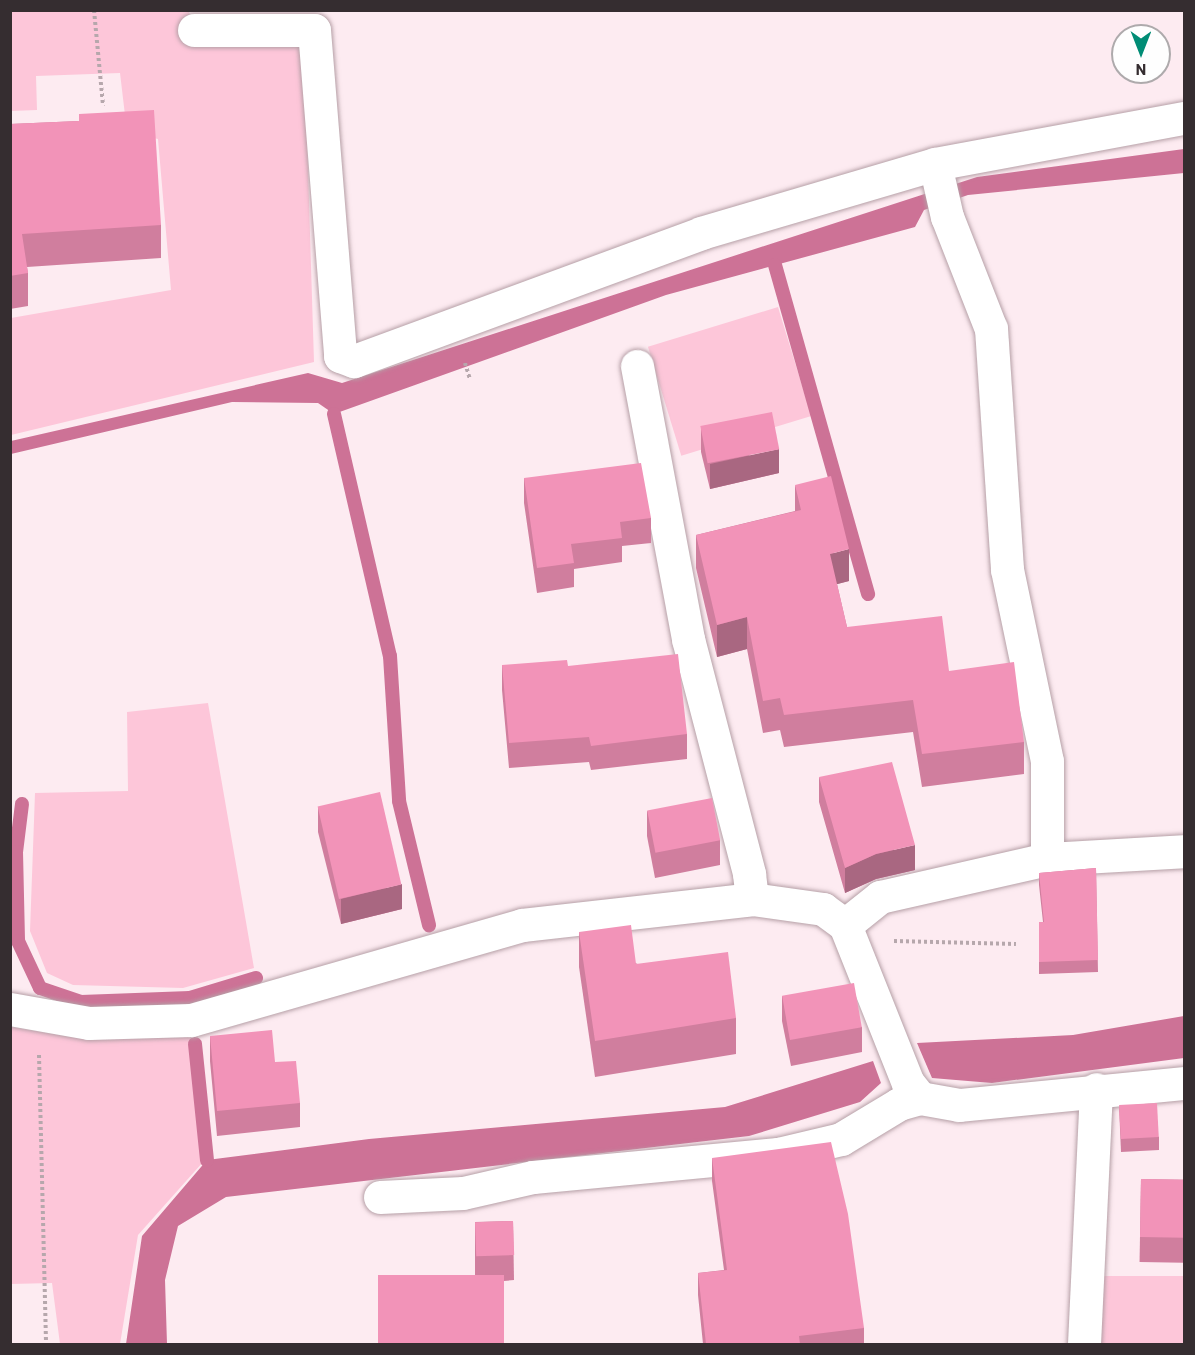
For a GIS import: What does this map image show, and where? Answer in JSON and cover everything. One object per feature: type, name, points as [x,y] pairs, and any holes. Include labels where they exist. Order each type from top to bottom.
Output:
[{"type":"street","points":[[194,30],[314,30],[340,356],[354,361],[701,233],[937,173],[1185,118]]},
{"type":"street","points":[[937,173],[947,217],[991,329],[1007,569],[1047,760],[1047,859]]},
{"type":"street","points":[[637,366],[688,639],[749,874],[752,899]]},
{"type":"street","points":[[848,932],[880,897],[1047,859],[1185,850]]},
{"type":"street","points":[[25,1013],[89,1023],[191,1020],[522,925],[752,899],[823,909],[848,932],[908,1083],[920,1098]]},
{"type":"street","points":[[380,1197],[463,1194],[533,1177],[778,1154],[841,1139],[899,1104],[920,1098],[959,1105],[1096,1089],[1185,1083]]},
{"type":"street","points":[[1084,1344],[1096,1089]]},
{"type":"path","points":[[94,10],[103,106]]},
{"type":"path","points":[[848,932],[1016,944]]},
{"type":"path","points":[[25,1013],[46,1344]]},
{"type":"shaded area","points":[[10,11],[189,11],[191,23],[304,42],[314,362],[11,435],[11,318],[171,290],[158,139],[127,132],[120,73],[36,76],[37,110],[11,111]]},
{"type":"shaded area","points":[[1184,149],[1184,173],[968,195],[924,210],[915,227],[666,295],[334,414],[318,403],[232,402],[11,454],[11,441],[308,373],[342,383],[977,177]]},
{"type":"shaded area","points":[[778,307],[811,416],[681,456],[648,347]]},
{"type":"shaded area","points":[[208,703],[254,968],[183,988],[73,985],[47,973],[30,931],[35,793],[128,791],[127,712]]},
{"type":"shaded area","points":[[1184,1016],[1184,1058],[992,1083],[932,1078],[917,1043],[1073,1035]]},
{"type":"shaded area","points":[[10,1027],[71,1037],[191,1037],[203,1162],[138,1235],[120,1344],[60,1344],[52,1283],[11,1284]]},
{"type":"shaded area","points":[[873,1061],[881,1083],[860,1102],[749,1136],[226,1197],[178,1226],[165,1280],[167,1344],[126,1344],[142,1236],[207,1160],[369,1139],[725,1107]]},
{"type":"shaded area","points":[[1100,1276],[1184,1276],[1184,1344],[1100,1344]]},
{"type":"building","points":[[154,110],[161,225],[22,234],[28,273],[10,276],[10,124],[79,121],[79,114]]},
{"type":"building","points":[[772,412],[779,449],[708,463],[700,426]]},
{"type":"building","points":[[641,463],[651,518],[620,522],[622,538],[571,544],[574,563],[537,568],[524,478]]},
{"type":"building","points":[[831,476],[849,549],[830,554],[847,627],[942,616],[949,671],[1014,662],[1024,742],[922,754],[913,700],[784,715],[780,698],[763,701],[747,617],[717,625],[696,535],[801,510],[795,485]]},
{"type":"building","points":[[678,654],[687,734],[591,746],[589,737],[509,743],[502,665],[567,660],[568,666]]},
{"type":"building","points":[[892,762],[915,845],[876,854],[845,868],[819,777]]},
{"type":"building","points":[[380,792],[401,885],[339,899],[318,806]]},
{"type":"building","points":[[712,798],[720,840],[655,853],[647,811]]},
{"type":"building","points":[[1096,868],[1098,960],[1039,962],[1039,922],[1044,922],[1039,873]]},
{"type":"building","points":[[631,925],[636,964],[728,952],[736,1018],[595,1041],[579,932]]},
{"type":"building","points":[[854,983],[862,1027],[790,1040],[782,996]]},
{"type":"building","points":[[272,1030],[275,1062],[296,1061],[300,1103],[217,1111],[210,1036]]},
{"type":"building","points":[[1157,1103],[1159,1137],[1121,1139],[1119,1105]]},
{"type":"building","points":[[831,1142],[848,1214],[864,1328],[799,1336],[800,1344],[706,1344],[698,1273],[727,1270],[712,1158]]},
{"type":"building","points":[[1141,1179],[1184,1180],[1184,1238],[1140,1237]]},
{"type":"building","points":[[513,1221],[514,1255],[476,1256],[475,1222]]},
{"type":"building","points":[[378,1275],[504,1275],[504,1344],[378,1344]]},
{"type":"waterway","points":[[775,265],[868,594]]},
{"type":"waterway","points":[[334,414],[390,656],[399,801],[429,925]]},
{"type":"waterway","points":[[22,804],[16,852],[18,941],[40,988],[81,1002],[190,998],[256,978]]},
{"type":"waterway","points":[[195,1044],[207,1160]]}]
